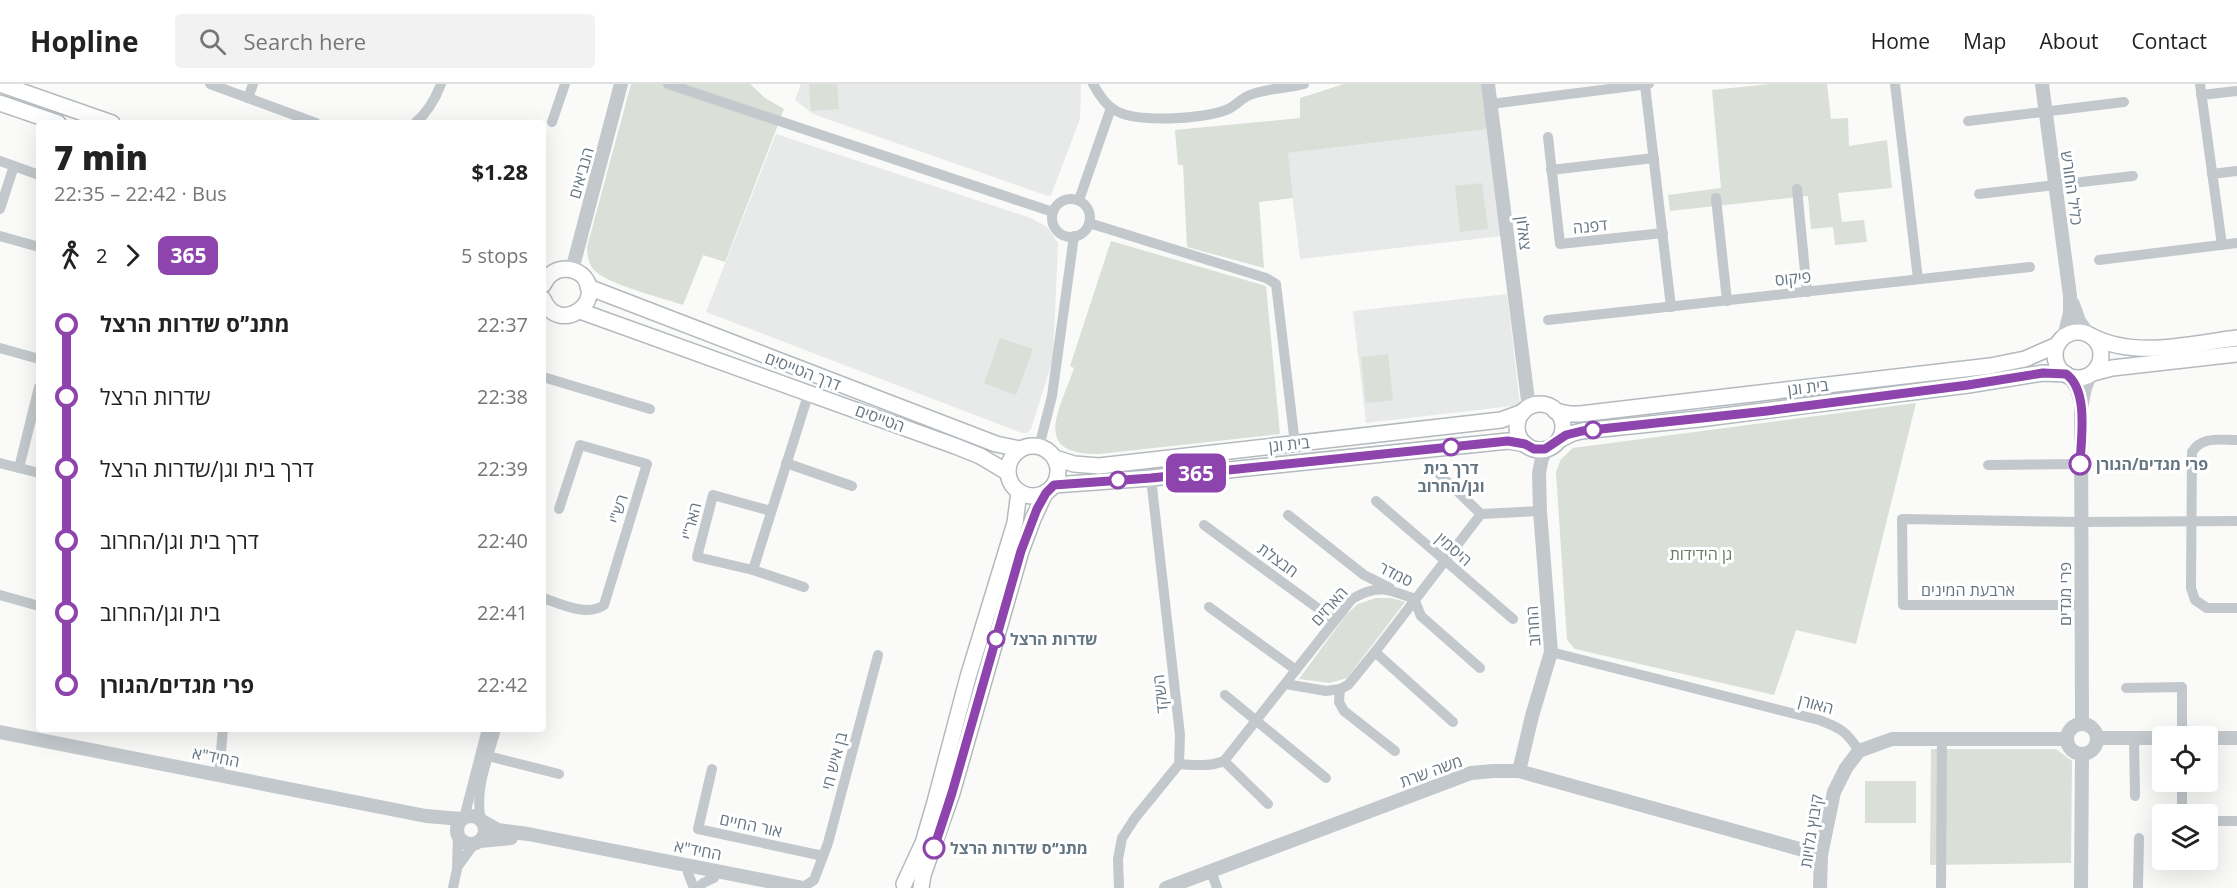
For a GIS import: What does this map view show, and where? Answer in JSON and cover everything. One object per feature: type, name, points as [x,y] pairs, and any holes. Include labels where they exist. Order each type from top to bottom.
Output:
[{"type":"main road","points":[[0,84],[103,120]]},
{"type":"main road","points":[[0,104],[49,120]]},
{"type":"main road","points":[[546,278],[560,270],[572,270],[581,275],[588,287],[587,302],[580,310],[570,315],[559,315],[550,310],[546,304]]},
{"type":"main road","name":"דרך הטייסים","points":[[588,287],[985,440],[1020,449]]},
{"type":"main road","name":"הטייסים","points":[[580,310],[956,446],[980,456],[1007,472]]},
{"type":"main road","points":[[2237,338],[2140,349],[2112,345],[2077,332],[2060,341],[2056,360],[2058,366],[2067,375],[2079,378],[2112,368],[2237,354]]},
{"type":"main road","points":[[2089,335],[2098,343],[2101,354],[2099,364],[2091,374]]},
{"type":"main road","name":"בית וגן","points":[[1555,411],[1580,414],[1990,366],[2025,359],[2060,341]]},
{"type":"main road","name":"בית וגן","points":[[1554,444],[1572,433],[1582,431],[1734,415],[2043,373],[2067,375]]},
{"type":"main road","points":[[1546,406],[1555,411],[1562,423],[1562,433],[1554,444],[1538,450],[1526,445],[1521,439],[1518,421],[1530,408],[1546,406]]},
{"type":"main road","name":"בית וגן","points":[[1054,458],[1074,464],[1099,466],[1501,420],[1530,408]]},
{"type":"main road","name":"בית וגן","points":[[1050,489],[1508,441],[1526,445]]},
{"type":"main road","points":[[909,887],[923,875],[952,793],[1021,551],[1033,519],[1050,489],[1058,474],[1050,452],[1031,446],[1020,449],[1010,461],[1007,472],[1011,484],[1019,492],[1034,496],[1050,489]]},
{"type":"main road","points":[[909,887],[935,802],[968,677],[1015,522],[1019,492]]},
{"type":"street","points":[[210,84],[308,120]]},
{"type":"street","points":[[248,98],[253,84]]},
{"type":"street","points":[[419,120],[426,114],[441,84]]},
{"type":"street","points":[[552,122],[565,84]]},
{"type":"street","name":"הנביאים","points":[[572,270],[621,84]]},
{"type":"street","points":[[669,84],[1053,212]]},
{"type":"street","points":[[1093,84],[1104,102],[1112,108],[1129,116],[1155,118],[1185,118],[1226,110],[1253,94],[1304,84]]},
{"type":"street","name":"צאלון","points":[[1488,84],[1527,387],[1533,399],[1530,408]]},
{"type":"street","points":[[1491,104],[1647,84],[1671,307]]},
{"type":"street","points":[[1895,84],[1918,279]]},
{"type":"street","name":"כליל החורש","points":[[2042,84],[2070,296],[2070,313],[2060,341]]},
{"type":"street","points":[[2222,245],[2201,90],[2237,91]]},
{"type":"street","points":[[1968,121],[2124,102]]},
{"type":"street","points":[[1078,200],[1112,108]]},
{"type":"street","name":"דפנה","points":[[1548,137],[1560,244],[1663,233]]},
{"type":"street","points":[[1551,170],[1654,158]]},
{"type":"street","points":[[0,161],[36,174]]},
{"type":"street","points":[[0,209],[14,166]]},
{"type":"street","points":[[2212,174],[2237,171]]},
{"type":"street","points":[[1979,194],[2133,176]]},
{"type":"street","points":[[1797,189],[1808,292]]},
{"type":"street","points":[[1716,198],[1727,301]]},
{"type":"street","points":[[1078,200],[1088,208],[1089,223],[1085,231],[1068,236],[1057,230],[1054,225],[1053,212],[1060,202],[1078,200]]},
{"type":"street","points":[[1089,223],[1275,283],[1278,290],[1295,444]]},
{"type":"street","points":[[0,236],[36,246]]},
{"type":"street","points":[[1039,447],[1052,396],[1074,236]]},
{"type":"street","points":[[2099,260],[2237,243]]},
{"type":"street","name":"פיקוס","points":[[1548,320],[2030,267]]},
{"type":"street","name":"כליל החורש","points":[[2070,296],[2079,321],[2089,335]]},
{"type":"street","points":[[0,348],[36,358]]},
{"type":"street","name":"פרי מגדים","points":[[2082,724],[2081,408],[2085,388],[2091,374]]},
{"type":"street","name":"פרי מגדים","points":[[2067,375],[2077,389],[2081,408]]},
{"type":"street","points":[[546,378],[650,409]]},
{"type":"street","points":[[753,570],[809,392]]},
{"type":"street","points":[[19,468],[36,408]]},
{"type":"street","points":[[2237,440],[2207,440],[2196,445],[2192,452],[2191,522],[2192,588],[2195,600],[2207,608],[2237,608]]},
{"type":"street","name":"החרוב","points":[[1539,473],[1542,458],[1554,444]]},
{"type":"street","name":"רש\"י","points":[[546,602],[584,610],[598,609],[604,604],[647,464],[580,445],[559,509]]},
{"type":"street","name":"החרוב","points":[[1519,771],[1551,652],[1539,473],[1536,461],[1526,445]]},
{"type":"street","points":[[0,463],[36,472]]},
{"type":"street","points":[[786,463],[852,486]]},
{"type":"street","points":[[1988,465],[2080,464]]},
{"type":"street","points":[[1433,468],[1481,514],[1540,511]]},
{"type":"street","name":"השקד","points":[[1151,478],[1180,735],[1179,764]]},
{"type":"street","name":"האר\"י","points":[[771,511],[713,495],[697,557],[753,570],[804,587]]},
{"type":"street","name":"היסמין","points":[[1376,501],[1513,619]]},
{"type":"street","points":[[1286,684],[1326,691],[1348,685],[1481,514]]},
{"type":"street","name":"סמדר","points":[[1288,515],[1364,575],[1414,599],[1421,616],[1480,668]]},
{"type":"street","name":"ארבעת המינים","points":[[2081,522],[1902,519],[1904,605],[2081,605]]},
{"type":"street","points":[[2081,522],[2237,521]]},
{"type":"street","name":"חבצלת","points":[[1204,525],[1334,620]]},
{"type":"street","name":"הארזים","points":[[1224,761],[1352,599],[1366,590],[1388,589],[1414,599]]},
{"type":"street","points":[[0,595],[36,605]]},
{"type":"street","points":[[1209,607],[1296,670]]},
{"type":"street","points":[[1375,652],[1453,722]]},
{"type":"street","name":"האורן","points":[[1551,652],[1820,720],[1837,726],[1849,735],[1860,752]]},
{"type":"street","name":"בן איש חי","points":[[803,888],[810,884],[816,875],[823,856],[878,655]]},
{"type":"street","points":[[2126,688],[2182,687],[2182,726]]},
{"type":"street","points":[[1340,689],[1339,702],[1344,711],[1395,751]]},
{"type":"street","points":[[1225,694],[1326,778]]},
{"type":"street","points":[[2082,724],[2090,727],[2097,738],[2091,751],[2082,754],[2071,750],[2066,739],[2070,730],[2082,724]]},
{"type":"street","name":"החיד\"א","points":[[0,732],[426,816],[460,826]]},
{"type":"street","points":[[219,774],[223,732]]},
{"type":"street","points":[[453,888],[457,869],[460,826],[487,732]]},
{"type":"street","points":[[457,869],[461,860],[485,834],[478,801],[495,732]]},
{"type":"street","points":[[1941,888],[1942,738]]},
{"type":"street","points":[[2097,738],[2152,738]]},
{"type":"street","points":[[2134,738],[2135,796]]},
{"type":"street","points":[[2218,738],[2237,738]]},
{"type":"street","points":[[1860,752],[1892,739],[2066,739]]},
{"type":"street","name":"קיבוץ גלויות","points":[[1820,888],[1821,855],[1834,792],[1846,768],[1860,752]]},
{"type":"street","points":[[2081,888],[2082,754]]},
{"type":"street","points":[[488,756],[559,774]]},
{"type":"street","points":[[1119,888],[1118,859],[1122,838],[1135,818],[1179,764],[1203,766],[1224,761],[1268,804]]},
{"type":"street","name":"אור החיים","points":[[712,769],[698,829],[823,856]]},
{"type":"street","name":"משה שרת","points":[[1166,888],[1471,773],[1492,771],[1519,771],[1821,855]]},
{"type":"street","points":[[460,826],[475,816],[482,821]]},
{"type":"street","name":"החיד\"א","points":[[482,821],[504,831],[803,888]]},
{"type":"street","points":[[2218,821],[2237,821]]},
{"type":"street","points":[[460,826],[463,842],[477,843]]},
{"type":"street","name":"החיד\"א","points":[[477,843],[497,838],[517,839],[764,888]]},
{"type":"street","points":[[2138,888],[2139,838]]},
{"type":"street","points":[[1211,871],[1217,888]]},
{"type":"street","points":[[688,873],[696,888],[714,878]]},
{"type":"street","points":[[816,875],[822,888]]},
{"type":"shaded area","points":[[801,84],[1081,84],[1080,119],[1051,195],[1048,196],[813,114],[795,100]]},
{"type":"shaded area","points":[[1489,129],[1502,236],[1300,259],[1287,153]]},
{"type":"shaded area","points":[[776,134],[1031,218],[1047,227],[1058,243],[1053,359],[1031,429],[1027,433],[706,312]]},
{"type":"shaded area","points":[[1507,294],[1520,405],[1366,423],[1353,311]]},
{"type":"green space","points":[[631,84],[750,84],[765,98],[784,109],[725,262],[703,255],[683,305],[609,280],[593,269],[588,258],[587,247]]},
{"type":"green space","points":[[809,84],[837,84],[839,109],[811,111]]},
{"type":"green space","points":[[1344,84],[1481,84],[1489,129],[1288,153],[1293,198],[1259,202],[1264,268],[1187,247],[1183,165],[1178,165],[1175,130],[1300,118],[1300,98]]},
{"type":"green space","points":[[1770,84],[1827,84],[1831,119],[1848,118],[1849,146],[1887,140],[1892,188],[1838,193],[1842,222],[1864,220],[1867,242],[1835,245],[1833,227],[1811,229],[1808,196],[1670,211],[1668,195],[1721,188],[1712,90]]},
{"type":"green space","points":[[1482,183],[1488,229],[1460,232],[1455,186]]},
{"type":"green space","points":[[1111,241],[1266,286],[1280,434],[1099,454],[1078,452],[1064,447],[1057,438],[1055,427],[1062,399],[1074,368],[1070,366]]},
{"type":"green space","points":[[1000,338],[1033,349],[1016,395],[984,383]]},
{"type":"green space","points":[[1388,354],[1393,400],[1366,403],[1361,357]]},
{"type":"green space","name":"גן הידידות","points":[[1916,403],[1856,644],[1796,630],[1774,695],[1575,649],[1567,640],[1556,472],[1561,459],[1573,448]]},
{"type":"green space","points":[[1376,598],[1391,598],[1405,602],[1347,678],[1330,683],[1299,679],[1346,615],[1358,604]]},
{"type":"green space","points":[[1931,749],[2056,749],[2072,761],[2071,863],[1930,865]]},
{"type":"green space","points":[[1865,781],[1916,781],[1916,823],[1865,823]]},
{"type":"bus line","name":"365","points":[[934,848],[952,793],[1021,551],[1037,509],[1046,493],[1054,485],[1151,478],[1508,441],[1541,450],[1552,447],[1566,435],[1582,431],[1767,411],[2043,373],[2066,374],[2077,389],[2081,408],[2080,464]]},
{"type":"place","name":"דרך בית וגן/החרוב","points":[[1451,447]]},
{"type":"place","name":"פרי מגדים/הגורן","points":[[2080,464]]},
{"type":"place","name":"שדרות הרצל","points":[[996,639]]},
{"type":"place","name":"מתנ״ס שדרות הרצל","points":[[934,848]]}]
